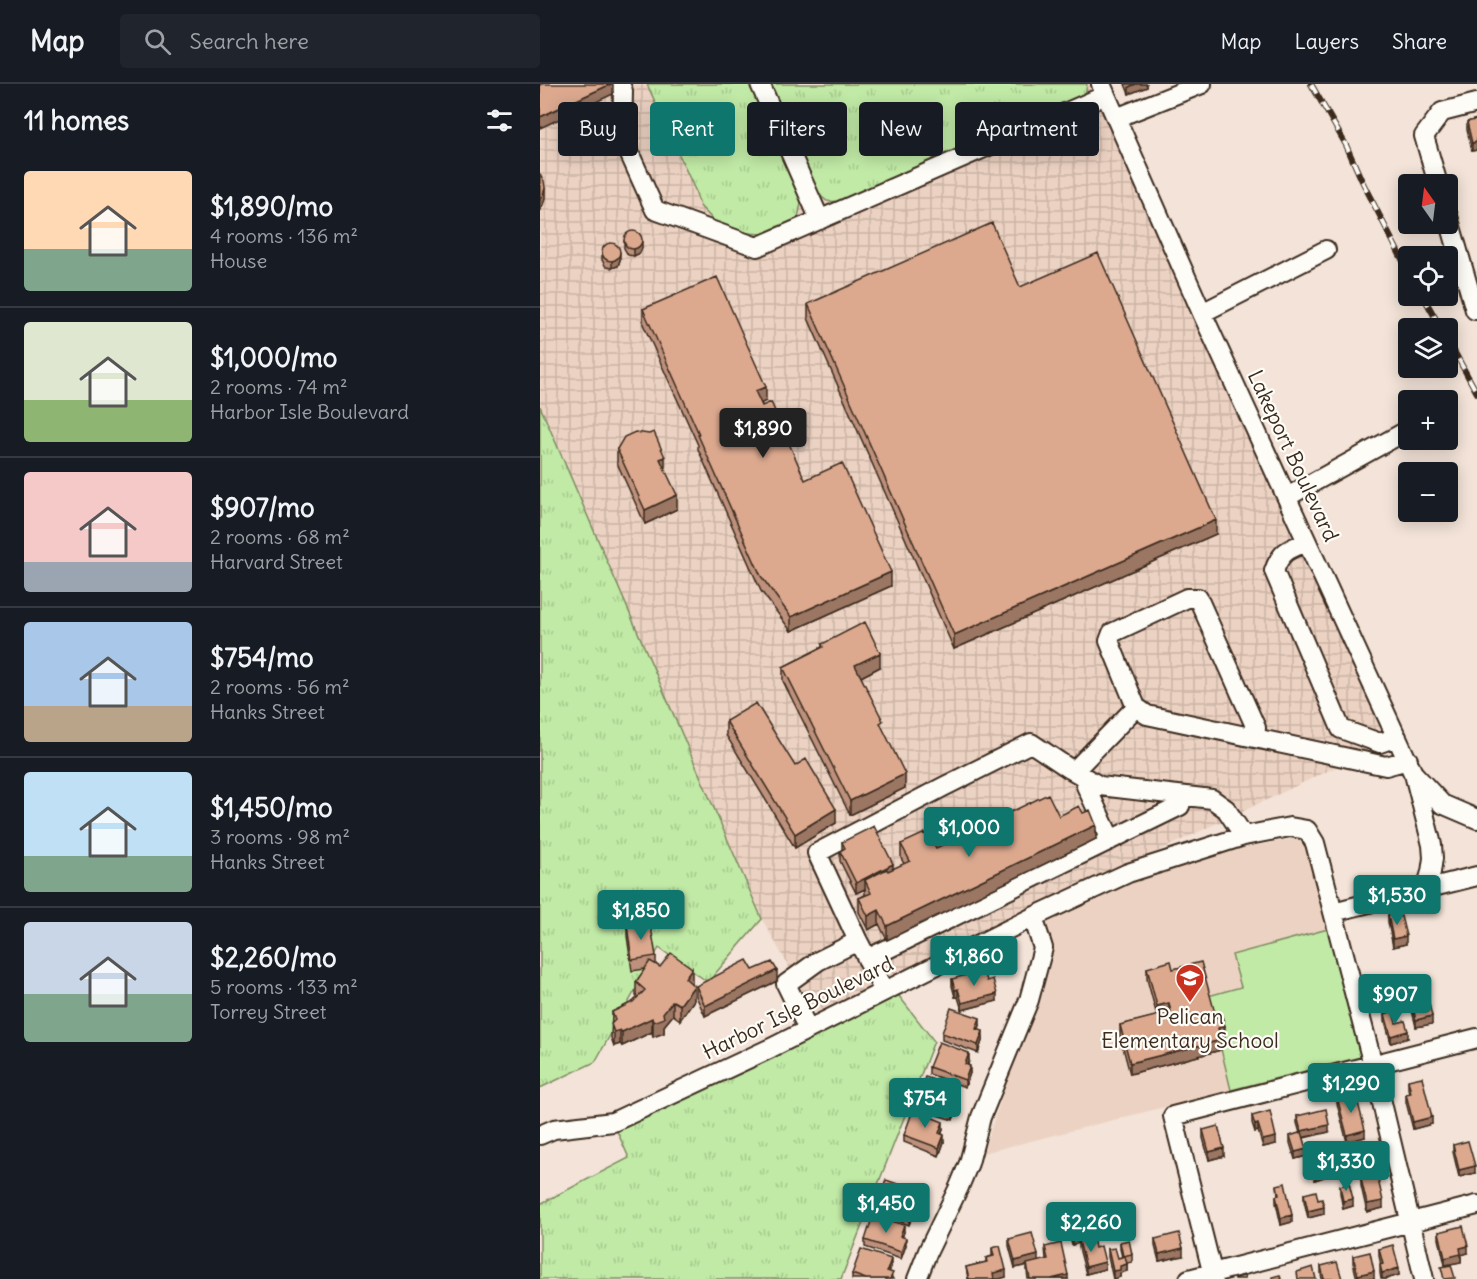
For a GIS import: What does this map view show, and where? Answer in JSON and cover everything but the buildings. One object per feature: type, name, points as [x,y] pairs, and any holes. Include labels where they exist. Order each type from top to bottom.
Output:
[{"type":"street","points":[[620,84],[623,91],[622,137],[655,210],[758,247],[1104,90]]},
{"type":"street","points":[[759,84],[820,220]]},
{"type":"street","points":[[1116,118],[1202,84]]},
{"type":"street","name":"Lakeport Boulevard","points":[[1104,90],[1202,313],[1411,766],[1442,804],[1477,819]]},
{"type":"street","points":[[1435,174],[1424,136],[1442,112],[1477,103]]},
{"type":"street","points":[[1453,234],[1476,310]]},
{"type":"street","points":[[1202,313],[1326,250]]},
{"type":"street","points":[[1287,497],[1398,436]]},
{"type":"street","points":[[1307,542],[1286,551],[1278,560],[1274,571],[1341,729],[1380,743],[1397,737]]},
{"type":"street","points":[[1255,738],[1256,728],[1198,598],[1187,598],[1112,633],[1110,640],[1136,707],[1147,715],[1386,766],[1411,766],[1432,845],[1433,858],[1426,889]]},
{"type":"street","points":[[1081,775],[1136,707]]},
{"type":"street","points":[[884,992],[817,853],[1031,743],[1100,786],[1212,800],[1226,809],[1244,836]]},
{"type":"street","points":[[1081,775],[1111,840]]},
{"type":"street","points":[[867,959],[1180,806],[1183,796]]},
{"type":"street","name":"Harbor Isle Boulevard","points":[[540,1136],[554,1129],[613,1122],[1128,873],[1244,836],[1290,827],[1307,830],[1315,843],[1333,912]]},
{"type":"street","points":[[1424,1279],[1373,1065],[1333,912],[1477,876]]},
{"type":"street","points":[[917,1279],[969,1163],[981,1116],[1029,1000],[1043,948],[1033,917]]},
{"type":"street","points":[[808,1029],[786,984],[818,962],[858,941]]},
{"type":"street","points":[[1214,1276],[1173,1116],[1477,1038]]},
{"type":"street","points":[[1189,1279],[1214,1276],[1477,1205]]},
{"type":"shaded area","points":[[540,84],[1093,84],[1389,742],[815,1013],[762,919],[540,406]]},
{"type":"shaded area","name":"Pelican Elementary School","points":[[1298,838],[1305,845],[1361,1057],[983,1153],[1051,949],[1043,922],[1133,880],[1225,851]]},
{"type":"green space","points":[[647,84],[750,84],[758,102],[747,102],[747,156],[782,156],[799,195],[801,203],[798,218],[763,234],[746,233],[717,224],[700,206],[680,156],[735,156],[735,102],[655,102]]},
{"type":"green space","points":[[770,84],[1087,84],[1085,96],[1071,102],[955,102],[955,152],[841,202],[827,201],[818,194],[801,156],[847,156],[847,102],[778,102]]},
{"type":"green space","points":[[540,406],[762,919],[708,982],[659,948],[595,1062],[540,1088]]},
{"type":"green space","points":[[1328,929],[1361,1057],[1231,1090],[1208,996],[1241,987],[1232,955]]},
{"type":"green space","points":[[892,987],[934,1041],[841,1279],[540,1279],[540,1204],[629,1158],[613,1122]]},
{"type":"railway","points":[[1311,84],[1346,145],[1398,251]]},
{"type":"railway","points":[[1429,306],[1435,318]]},
{"type":"railway","points":[[1458,358],[1477,393]]},
{"type":"place","name":"Pelican Elementary School","points":[[1190,1004]]}]
